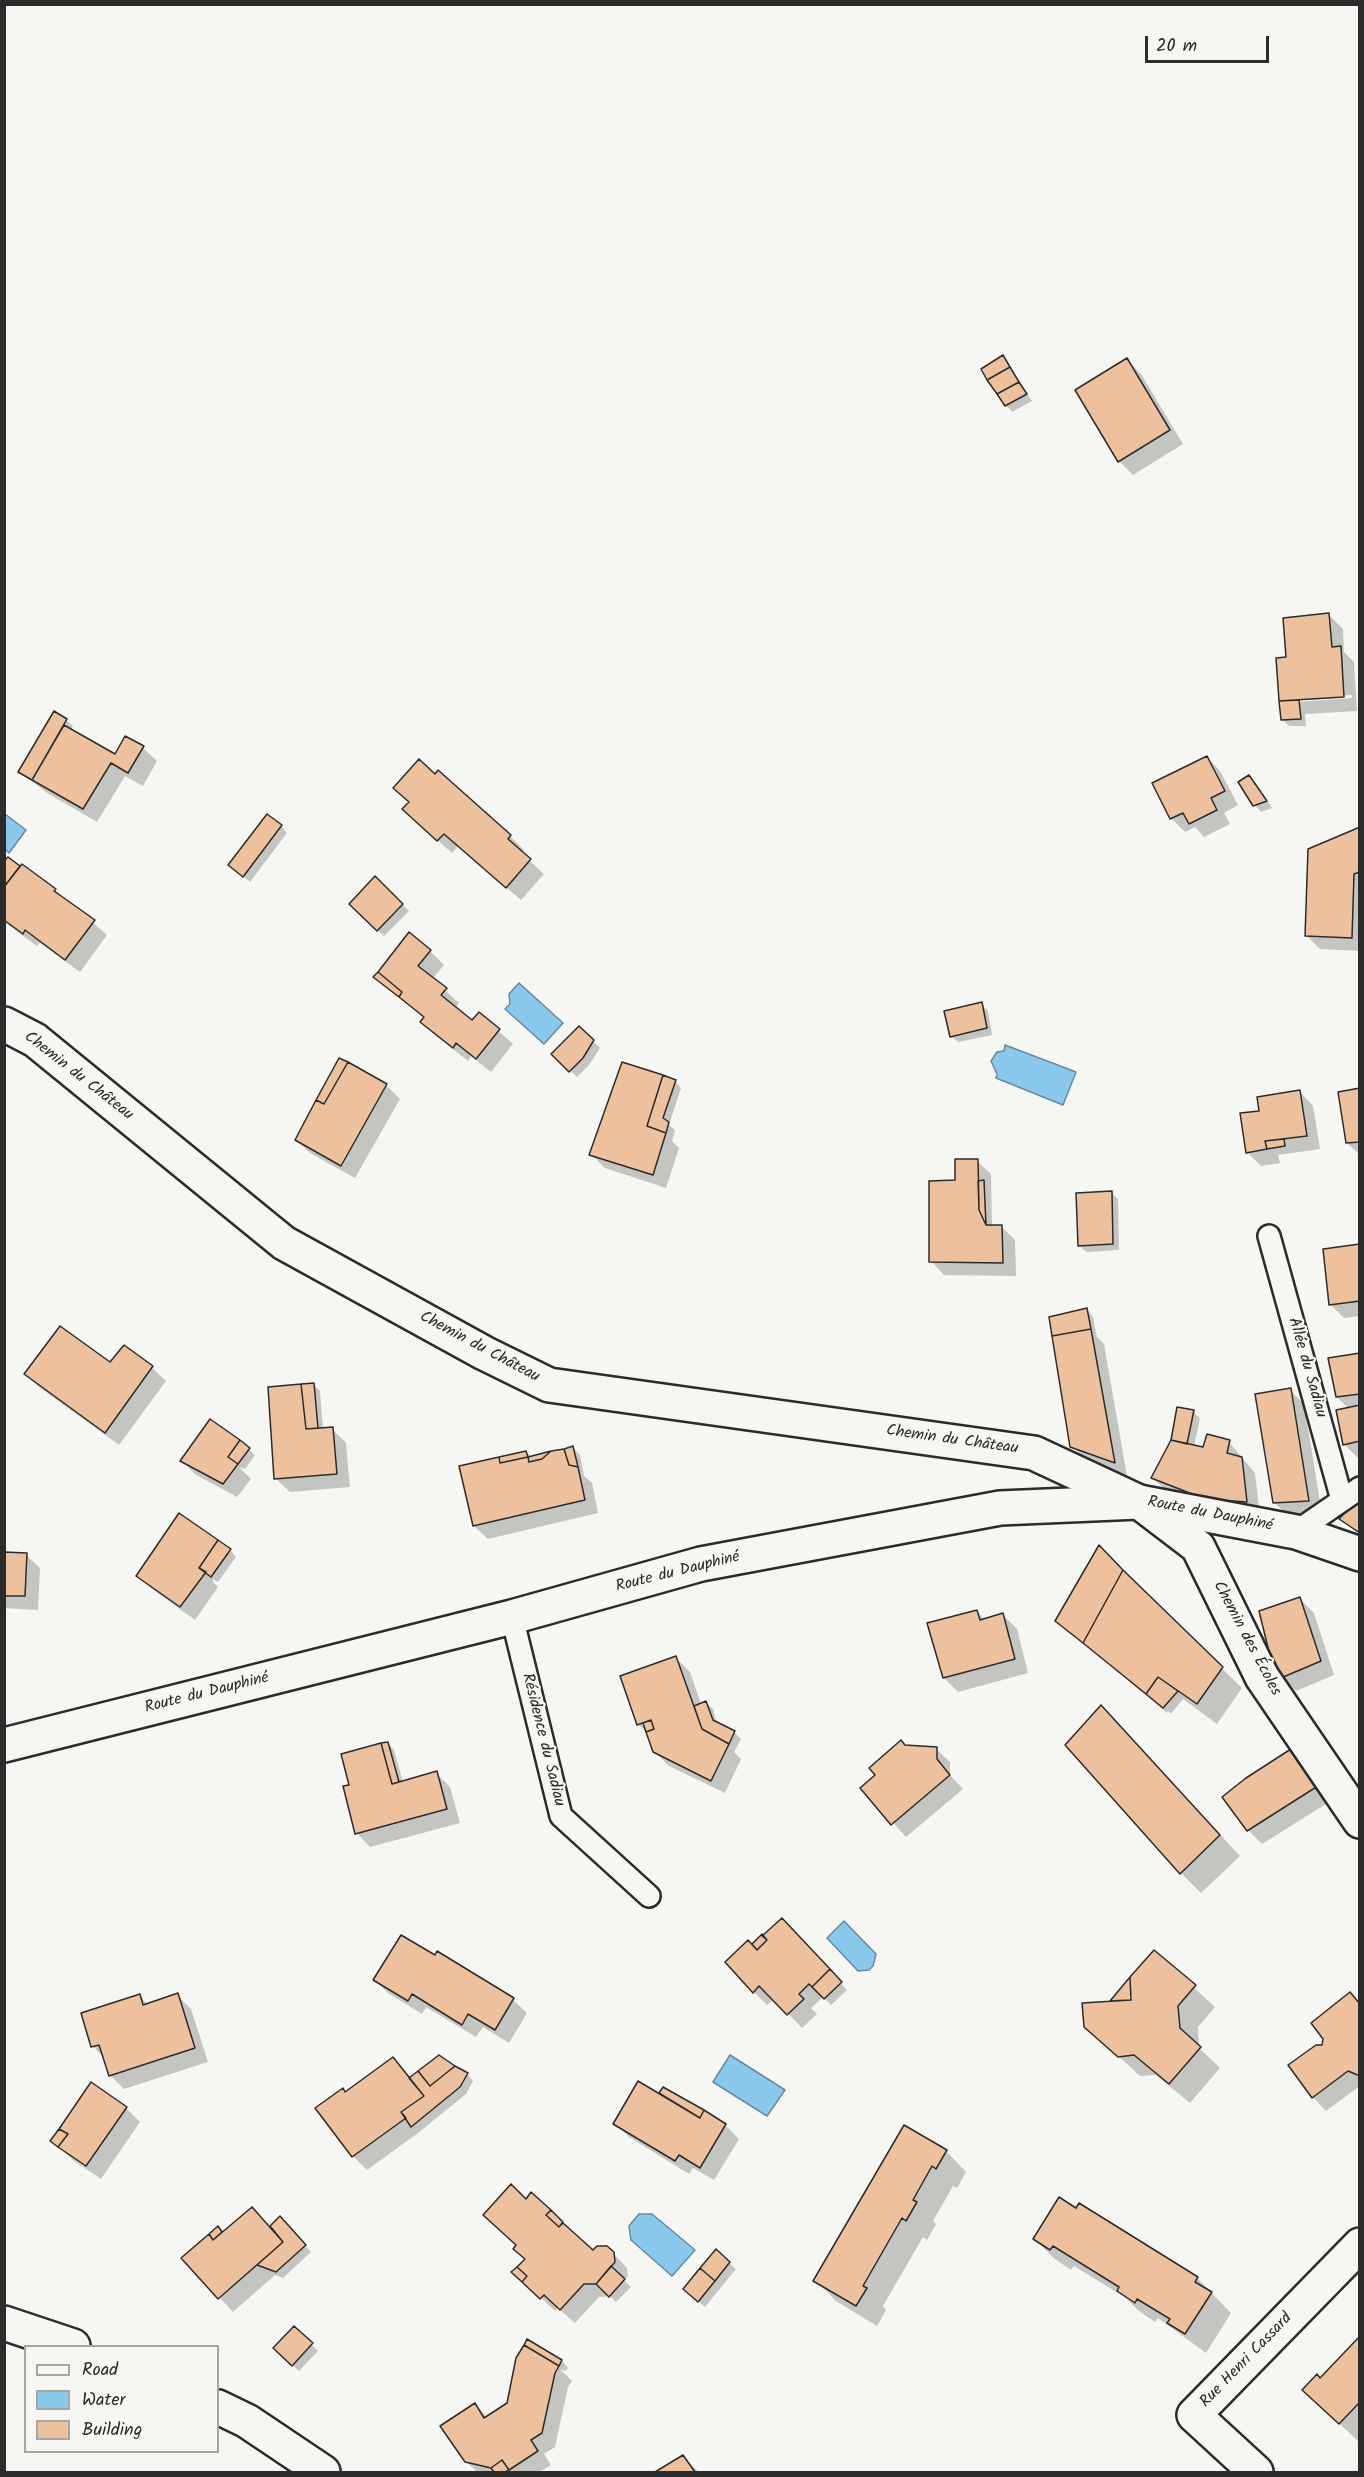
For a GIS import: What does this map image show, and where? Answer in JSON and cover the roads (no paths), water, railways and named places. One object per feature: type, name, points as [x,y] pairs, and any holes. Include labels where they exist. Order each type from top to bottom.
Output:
[{"type":"street","name":"Chemin du Château","points":[[4,1024],[35,1040],[284,1243],[484,1353],[549,1385],[1034,1452],[1139,1502]]},
{"type":"street","name":"Route du Dauphiné","points":[[4,1744],[512,1617],[701,1564],[1000,1508],[1139,1502],[1296,1532],[1359,1554]]},
{"type":"street","name":"Chemin des Écoles","points":[[1139,1502],[1198,1547],[1262,1677],[1359,1821]]},
{"type":"street","name":"Rue Henri Cassard","points":[[1256,2472],[1194,2415],[1359,2246]]},
{"type":"street","points":[[4,2324],[70,2345]]},
{"type":"street","points":[[219,2408],[247,2421],[323,2472]]},
{"type":"lane","name":"Allée du Sadiau","points":[[1269,1236],[1351,1494]]},
{"type":"lane","points":[[1296,1532],[1351,1494]]},
{"type":"lane","name":"Résidence du Sadiau","points":[[512,1617],[561,1816],[649,1896]]},
{"type":"water","points":[[5,814],[26,830],[9,853],[5,849]]},
{"type":"water","points":[[519,983],[563,1023],[544,1044],[505,1009],[510,1004],[509,994]]},
{"type":"water","points":[[1005,1045],[1076,1072],[1063,1105],[996,1078],[997,1074],[991,1061],[997,1052],[1004,1051]]},
{"type":"water","points":[[844,1921],[876,1954],[873,1966],[869,1970],[858,1971],[827,1938]]},
{"type":"water","points":[[730,2055],[785,2090],[767,2116],[713,2082]]},
{"type":"water","points":[[639,2214],[652,2214],[695,2250],[672,2276],[631,2240],[629,2226]]}]
